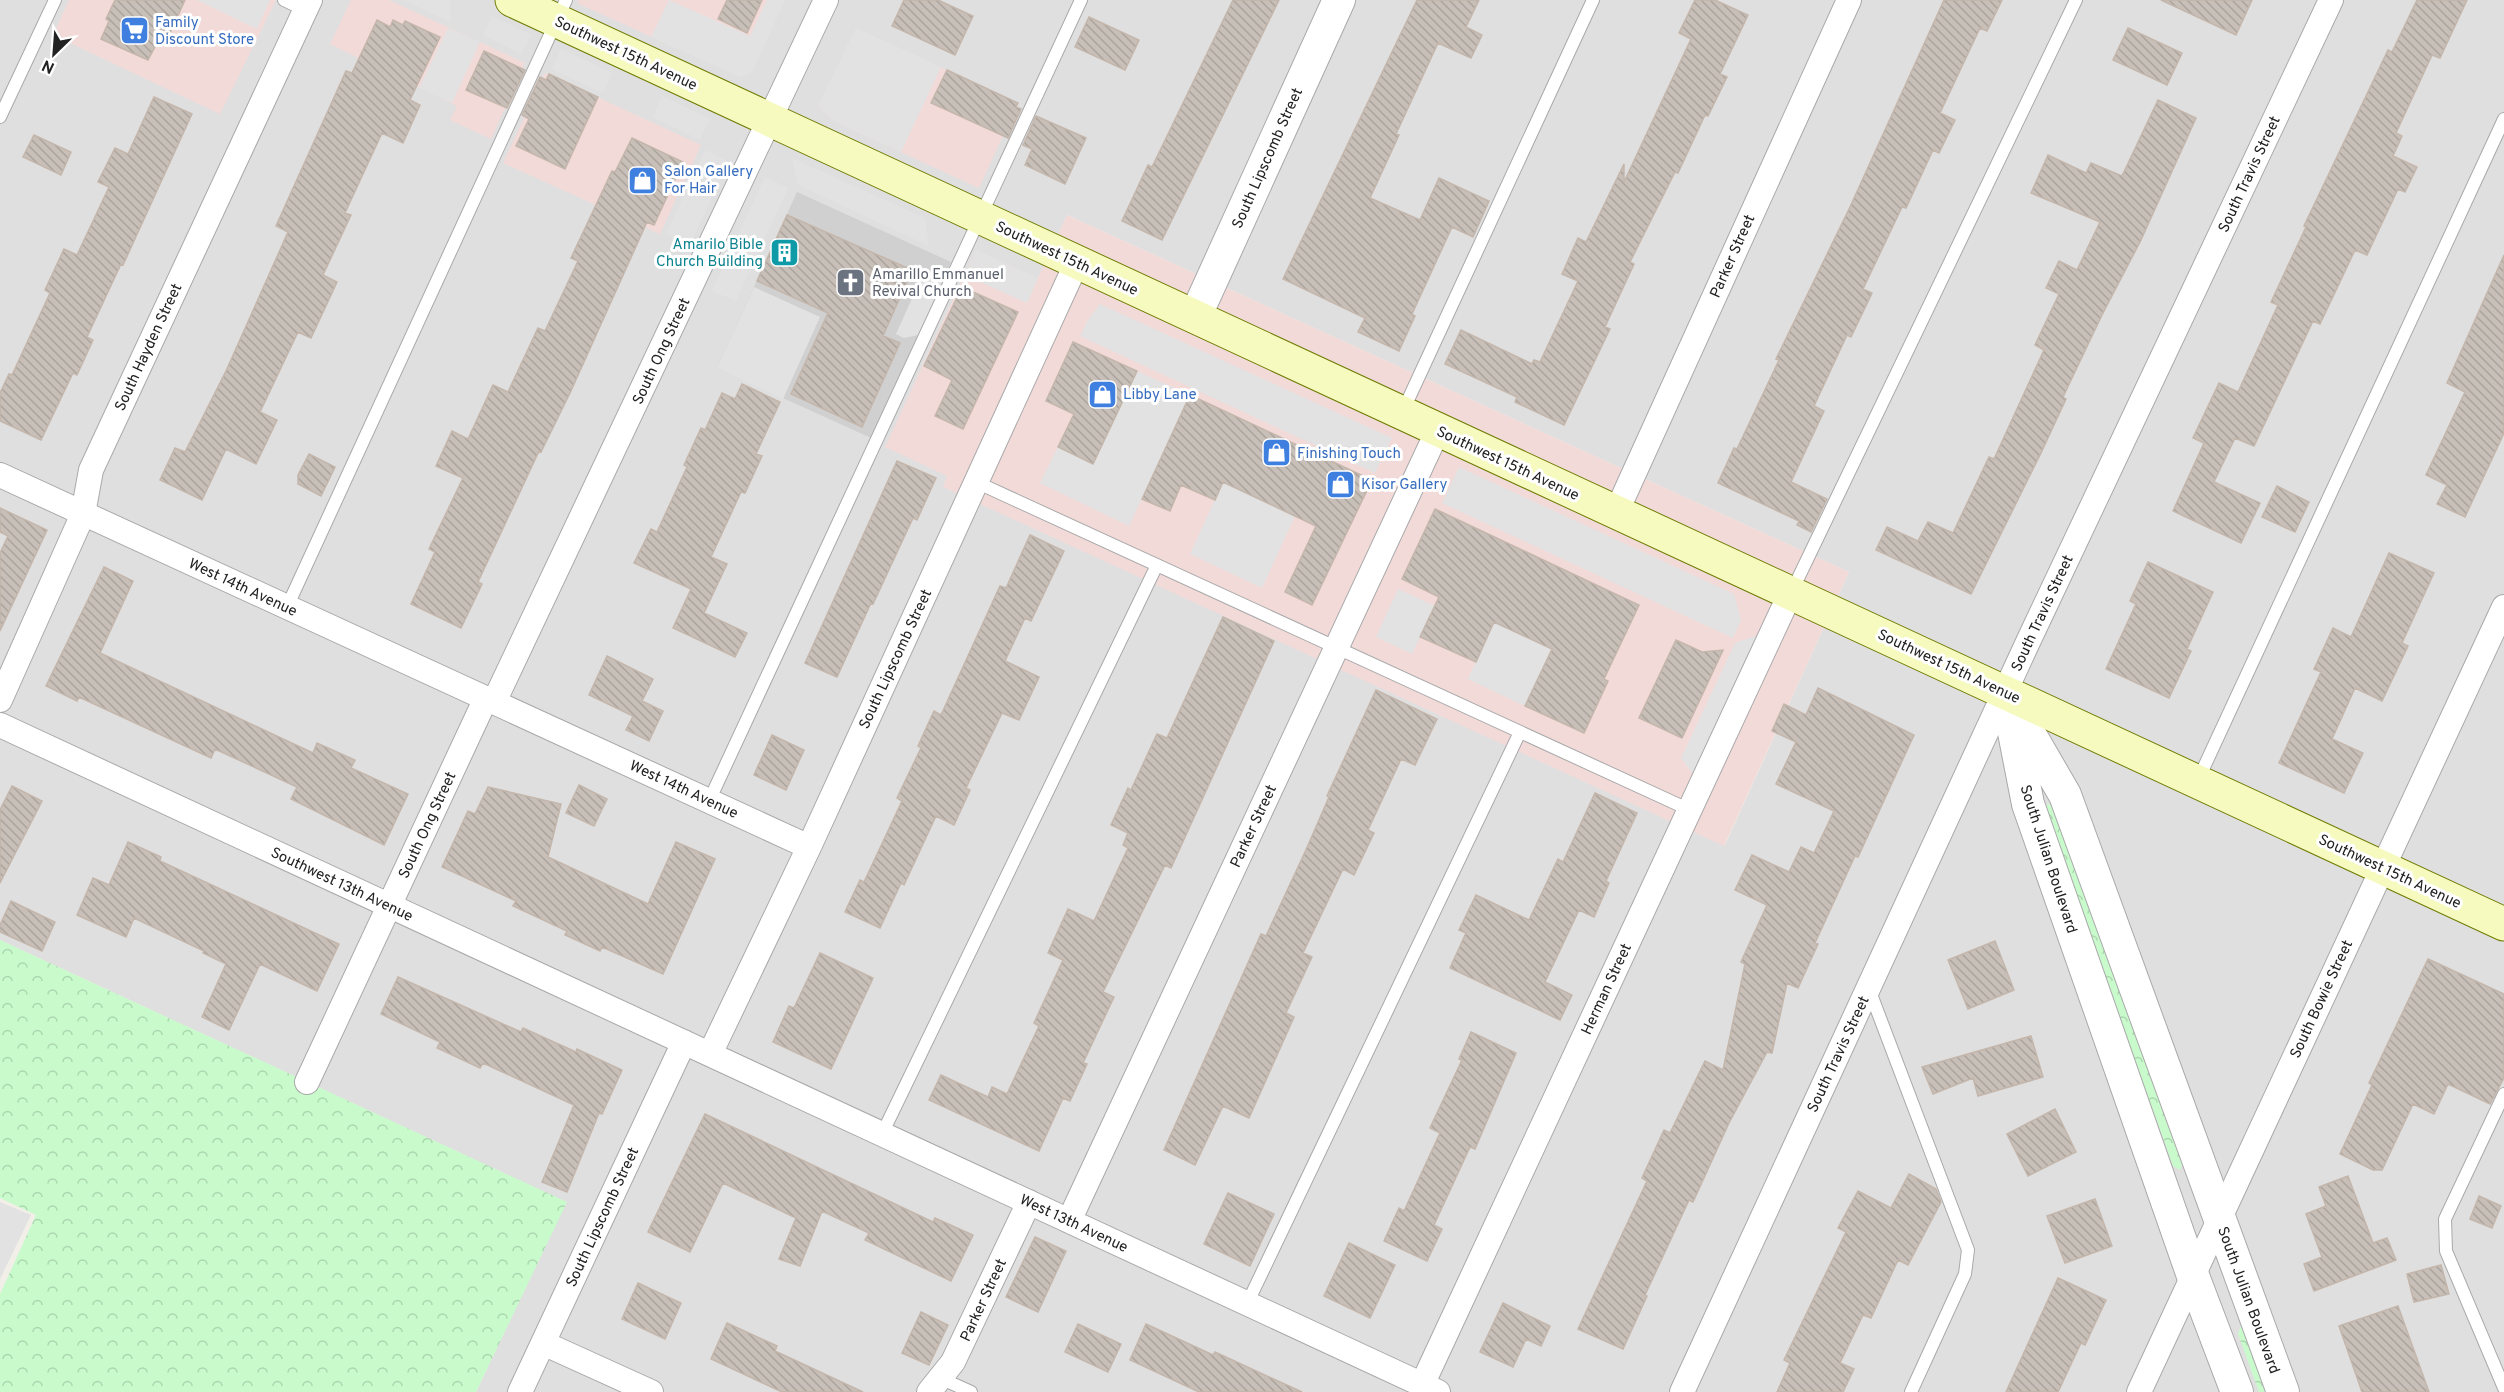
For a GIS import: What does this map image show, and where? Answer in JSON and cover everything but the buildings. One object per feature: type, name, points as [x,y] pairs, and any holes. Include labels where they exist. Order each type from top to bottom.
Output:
[{"type":"main road","name":"Southwest 15th Avenue","points":[[512,0],[561,10],[770,120],[2504,924]]},
{"type":"street","name":"South Ong Street","points":[[307,1082],[389,906],[826,0]]},
{"type":"street","name":"South Lipscomb Street","points":[[1195,317],[1339,0]]},
{"type":"street","name":"Parker Street","points":[[1616,513],[1849,0]]},
{"type":"street","name":"South Travis Street","points":[[1682,1392],[2331,0]]},
{"type":"street","name":"South Hayden Street","points":[[0,700],[83,514],[91,470],[299,3]]},
{"type":"street","name":"South Lipscomb Street","points":[[710,1054],[809,847],[1077,262]]},
{"type":"street","name":"Parker Street","points":[[1069,1221],[1438,430]]},
{"type":"street","name":"West 14th Avenue","points":[[0,475],[809,847]]},
{"type":"street","name":"Herman Street","points":[[1430,1388],[1690,810],[1790,594]]},
{"type":"street","name":"South Bowie Street","points":[[2139,1392],[2504,607]]},
{"type":"street","name":"South Julian Boulevard","points":[[2006,693],[2066,795],[2283,1392]]},
{"type":"street","name":"South Julian Boulevard","points":[[2006,693],[2028,804],[2193,1276],[2237,1392]]},
{"type":"street","name":"Southwest 13th Avenue","points":[[0,725],[710,1054]]},
{"type":"street","name":"South Lipscomb Street","points":[[520,1392],[684,1042]]},
{"type":"street","name":"West 13th Avenue","points":[[710,1054],[1430,1388]]},
{"type":"street","name":"Parker Street","points":[[934,1385],[953,1362],[1029,1202]]},
{"type":"street","points":[[543,1343],[651,1392]]},
{"type":"lane","points":[[0,117],[55,0]]},
{"type":"lane","points":[[709,801],[1081,0]]},
{"type":"lane","points":[[1402,413],[1593,0]]},
{"type":"lane","points":[[1790,594],[2076,0]]},
{"type":"lane","points":[[287,607],[561,10]]},
{"type":"lane","points":[[2197,781],[2504,119]]},
{"type":"lane","points":[[976,482],[1690,810]]},
{"type":"lane","points":[[882,1134],[1157,565]]},
{"type":"lane","points":[[1247,1304],[1520,732]]},
{"type":"lane","points":[[1869,988],[1968,1250],[1965,1274],[1911,1392]]},
{"type":"lane","points":[[2504,1094],[2445,1219],[2446,1251],[2504,1388]]},
{"type":"lane","points":[[934,1385],[971,1392]]},
{"type":"shaded area","points":[[0,0],[2504,0],[2504,1392],[476,1392],[566,1202],[0,940]],"holes":[[[1067,215],[1849,572],[1725,845],[1027,303]]]},
{"type":"shaded area","points":[[69,0],[276,0],[220,114],[53,35]]},
{"type":"shaded area","points":[[197,0],[270,0],[257,29]]},
{"type":"shaded area","points":[[351,0],[389,0],[525,63],[491,139],[450,120],[457,106],[330,44]]},
{"type":"shaded area","points":[[403,0],[450,0],[451,22]]},
{"type":"shaded area","points":[[579,0],[785,0],[752,72],[740,77],[577,3]]},
{"type":"shaded area","points":[[669,0],[750,36],[767,0],[785,0],[752,72],[740,77],[651,37]]},
{"type":"shaded area","points":[[492,16],[531,35],[522,54],[483,35]]},
{"type":"shaded area","points":[[448,28],[480,42],[452,103],[419,88]]},
{"type":"shaded area","points":[[856,28],[1018,103],[979,188],[835,122],[818,106]]},
{"type":"shaded area","points":[[856,28],[941,67],[901,152],[835,122],[818,106]]},
{"type":"shaded area","points":[[561,49],[612,73],[603,93],[552,69]]},
{"type":"shaded area","points":[[545,73],[701,145],[660,234],[503,163]]},
{"type":"shaded area","points":[[662,96],[710,119],[700,140],[653,117]]},
{"type":"shaded area","points":[[705,150],[729,162],[689,246],[666,234]]},
{"type":"shaded area","points":[[792,158],[925,218],[929,246],[798,185]]},
{"type":"shaded area","points":[[765,177],[788,188],[736,301],[712,291]]},
{"type":"shaded area","points":[[797,192],[951,262],[871,438],[717,368]]},
{"type":"shaded area","points":[[1067,215],[1849,572],[1724,846],[943,487],[947,476],[885,447],[976,250],[1038,278]]},
{"type":"shaded area","points":[[976,250],[1038,278],[1027,303],[965,275]]},
{"type":"shaded area","points":[[948,269],[918,335],[904,338],[896,334],[923,274]]},
{"type":"shaded area","points":[[754,287],[820,317],[783,399],[717,368]]},
{"type":"shaded area","points":[[1100,304],[1392,438],[1375,473],[1080,336]]},
{"type":"shaded area","points":[[1137,371],[1190,395],[1129,526],[1040,483],[1058,447],[1093,464]]},
{"type":"shaded area","points":[[1459,467],[1734,594],[1741,620],[1733,638],[1442,503]]},
{"type":"shaded area","points":[[1223,482],[1295,516],[1262,588],[1190,554]]},
{"type":"shaded area","points":[[1398,589],[1435,606],[1412,654],[1376,637]]},
{"type":"shaded area","points":[[1494,622],[1552,649],[1525,706],[1468,679]]},
{"type":"shaded area","points":[[1758,635],[1693,774],[1681,758],[1735,643]]},
{"type":"shaded area","points":[[0,1202],[31,1215],[0,1279]]},
{"type":"green space","points":[[2048,803],[2054,809],[2183,1162],[2180,1170],[2173,1166],[2045,810]]},
{"type":"green space","points":[[0,940],[567,1202],[476,1392],[0,1392],[0,1294],[36,1215],[0,1198]]},
{"type":"green space","points":[[2241,1326],[2246,1332],[2268,1392],[2259,1392],[2238,1334]]},
{"type":"place","name":"Family Discount Store","points":[[134,31]]},
{"type":"place","name":"Salon Gallery For Hair","points":[[643,180]]},
{"type":"place","name":"Amarilo Bible Church Building","points":[[784,253]]},
{"type":"place","name":"Amarillo Emmanuel Revival Church","points":[[851,283]]},
{"type":"place","name":"Libby Lane","points":[[1102,394]]},
{"type":"place","name":"Finishing Touch","points":[[1276,453]]},
{"type":"place","name":"Kisor Gallery","points":[[1340,484]]}]
